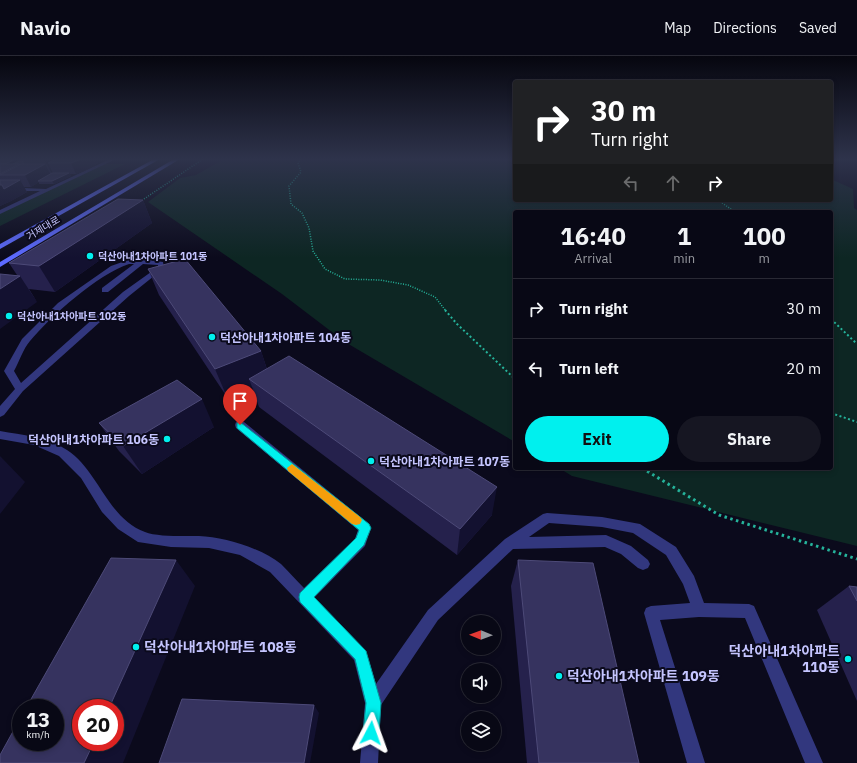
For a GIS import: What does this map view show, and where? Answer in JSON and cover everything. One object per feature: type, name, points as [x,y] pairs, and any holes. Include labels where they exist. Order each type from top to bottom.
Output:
[{"type":"main road","name":"거제대로","points":[[0,247],[99,192]]},
{"type":"main road","name":"거제대로","points":[[0,265],[123,192]]},
{"type":"street","points":[[0,212],[45,192]]},
{"type":"street","points":[[105,290],[143,261]]},
{"type":"street","points":[[0,413],[20,389],[126,294],[161,268],[161,263],[143,261],[128,262],[113,267],[61,305],[25,341],[9,371],[20,389]]},
{"type":"street","points":[[240,425],[365,528],[360,542],[305,597]]},
{"type":"street","points":[[0,435],[36,441],[63,453],[84,475],[106,508],[122,525],[143,538],[171,541],[208,542],[243,550],[275,568],[361,656],[373,703],[369,763]]},
{"type":"street","points":[[373,703],[433,615],[510,543],[547,518],[602,522],[636,528],[671,552],[689,581],[699,610]]},
{"type":"street","points":[[510,543],[606,541],[626,550],[643,564]]},
{"type":"street","points":[[696,763],[651,613],[699,610],[750,611],[814,763]]},
{"type":"path","points":[[144,199],[154,192]]},
{"type":"path","points":[[290,192],[291,204],[302,213],[309,228],[313,251],[325,269],[346,279],[380,280],[408,285],[435,297],[457,324],[513,377]]},
{"type":"path","points":[[721,202],[732,210]]},
{"type":"path","points":[[833,321],[857,344]]},
{"type":"path","points":[[833,414],[857,422]]},
{"type":"path","points":[[645,470],[719,515],[857,559]]},
{"type":"green space","points":[[44,192],[69,192],[0,226],[0,212]]},
{"type":"green space","points":[[161,192],[513,192],[513,202],[833,202],[833,192],[853,192],[854,208],[857,210],[857,546],[572,476],[562,470],[833,470],[833,210],[513,210],[513,441],[345,342],[282,294],[148,202]]},
{"type":"building","points":[[118,199],[143,200],[39,266],[9,263]]},
{"type":"building","name":"덕산아내1차아파트 104동","points":[[185,259],[261,351],[215,369],[148,269]]},
{"type":"building","points":[[0,274],[20,276],[0,289]]},
{"type":"building","points":[[289,356],[497,487],[460,529],[249,379]]},
{"type":"building","points":[[177,380],[202,399],[123,446],[99,423]]},
{"type":"building","points":[[111,558],[176,560],[113,699],[72,699],[72,751],[90,751],[84,763],[0,763],[0,755],[12,733],[12,751],[64,751],[64,699],[31,699]]},
{"type":"building","name":"덕산아내1차아파트 109동","points":[[518,560],[593,563],[639,763],[539,763]]},
{"type":"building","points":[[849,586],[857,587],[857,601]]},
{"type":"building","points":[[182,699],[314,705],[304,763],[159,763]]},
{"type":"slow traffic","points":[[292,468],[356,520]]},
{"type":"place","name":"덕산아내1차아파트 101동","points":[[90,256]]},
{"type":"place","name":"덕산아내1차아파트 102동","points":[[9,316]]},
{"type":"place","name":"덕산아내1차아파트 104동","points":[[212,337]]},
{"type":"place","name":"덕산아내1차아파트 106동","points":[[167,439]]},
{"type":"place","name":"덕산아내1차아파트 107동","points":[[371,461]]},
{"type":"place","name":"덕산아내1차아파트 108동","points":[[136,647]]},
{"type":"place","name":"덕산아내1차아파트 110동","points":[[848,659]]},
{"type":"place","name":"덕산아내1차아파트 109동","points":[[559,676]]},
{"type":"route","points":[[240,425],[365,528],[360,542],[305,597],[361,656],[373,703],[371,733]]}]
